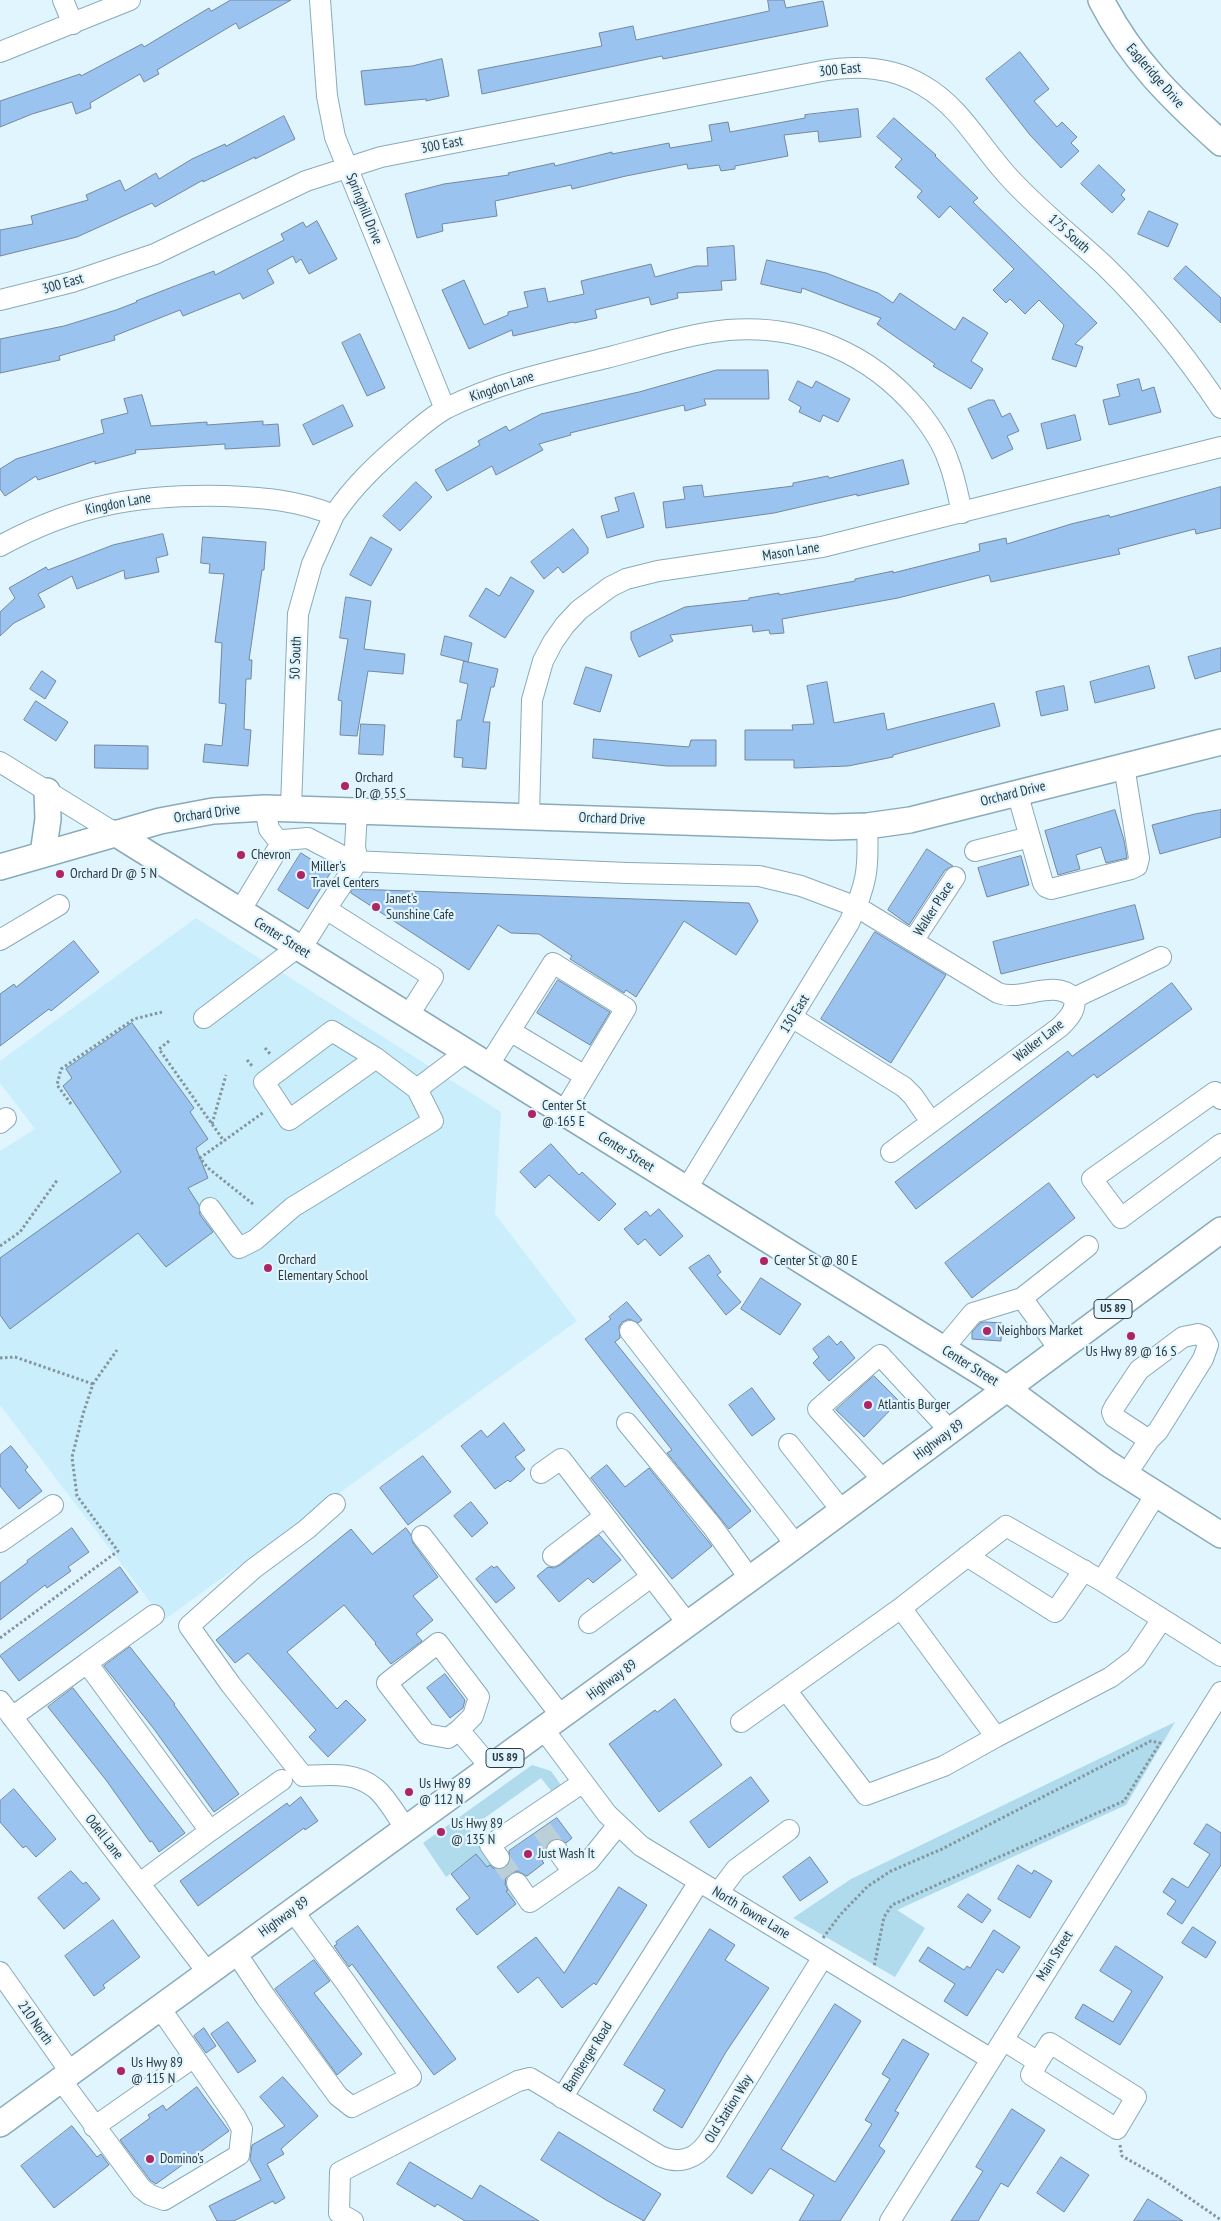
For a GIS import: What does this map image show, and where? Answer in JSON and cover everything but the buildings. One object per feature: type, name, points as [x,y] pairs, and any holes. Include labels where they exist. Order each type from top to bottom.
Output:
[{"type":"main road","name":"Eagleridge Drive","points":[[1101,0],[1122,37],[1144,67],[1182,108],[1221,143]]},
{"type":"main road","name":"Orchard Drive","points":[[0,866],[160,821],[213,811],[265,808],[832,827],[867,826],[910,820],[1221,742]]},
{"type":"main road","points":[[43,854],[48,819],[47,791]]},
{"type":"main road","name":"Center Street","points":[[115,833],[1006,1388],[1126,1475],[1221,1535]]},
{"type":"main road","name":"Highway 89","points":[[2,2119],[66,2076],[553,1723],[951,1432],[1006,1388],[1221,1230]]},
{"type":"street","points":[[63,0],[73,24]]},
{"type":"street","points":[[0,52],[130,0]]},
{"type":"street","name":"Springhill Drive","points":[[320,0],[329,110],[335,137],[445,409]]},
{"type":"street","name":"300 East","points":[[0,300],[72,282],[155,254],[306,181],[381,156],[836,69],[864,67],[904,75]]},
{"type":"street","name":"175 South","points":[[904,75],[924,85],[941,98],[971,129],[1006,174],[1135,297],[1188,359],[1221,408]]},
{"type":"street","name":"Kingdon Lane","points":[[0,546],[37,527],[82,510],[151,497],[184,495],[272,498],[303,503],[334,515],[355,486],[378,462],[430,419],[445,409],[481,393],[525,378],[700,334],[754,329],[786,332],[828,343],[850,353],[873,368],[910,401],[925,419],[948,459],[962,513]]},
{"type":"street","name":"Mason Lane","points":[[529,816],[531,720],[536,680],[543,661],[557,636],[579,610],[594,598],[626,579],[641,574],[800,552],[1221,447]]},
{"type":"street","name":"50 South","points":[[291,808],[298,614],[312,564],[334,515]]},
{"type":"street","name":"Center Street","points":[[0,762],[115,833]]},
{"type":"street","points":[[1017,792],[1043,883],[1051,889],[1137,866],[1139,858],[1124,766]]},
{"type":"street","points":[[265,808],[269,829],[281,844]]},
{"type":"street","points":[[204,1018],[299,948],[358,861],[355,847],[357,811]]},
{"type":"street","name":"130 East","points":[[686,1190],[838,945],[857,907],[866,882],[868,860],[867,826]]},
{"type":"street","points":[[975,852],[1030,837]]},
{"type":"street","points":[[240,911],[283,840],[308,838],[352,861],[627,873],[759,876],[801,886],[857,907],[1003,994],[1020,996],[1051,989],[1064,991],[1074,998],[1161,957]]},
{"type":"street","name":"Walker Place","points":[[913,940],[955,877]]},
{"type":"street","points":[[0,940],[59,905]]},
{"type":"street","points":[[326,909],[433,977],[408,1016]]},
{"type":"street","points":[[488,1066],[553,963],[626,1008],[563,1113]]},
{"type":"street","name":"Walker Lane","points":[[891,1152],[1060,1027],[1072,1013],[1075,1003],[1074,998]]},
{"type":"street","points":[[793,1018],[904,1087],[913,1096],[931,1122]]},
{"type":"street","points":[[210,1208],[239,1248],[254,1240],[293,1207],[432,1121],[417,1089],[376,1058],[332,1031],[264,1082],[289,1120],[376,1058]]},
{"type":"street","points":[[510,1031],[585,1076]]},
{"type":"street","points":[[417,1089],[466,1052]]},
{"type":"street","points":[[1221,1099],[1215,1092],[1092,1179],[1121,1218],[1221,1144]]},
{"type":"street","points":[[943,1349],[973,1313],[1022,1298],[1088,1246]]},
{"type":"street","points":[[1022,1298],[1059,1349]]},
{"type":"street","points":[[630,1331],[796,1545]]},
{"type":"street","points":[[1126,1475],[1149,1440],[1158,1431],[1205,1355],[1208,1345],[1206,1340],[1198,1334],[1183,1337],[1142,1367],[1135,1374],[1112,1412],[1116,1419],[1149,1440]]},
{"type":"street","points":[[884,1481],[818,1408],[880,1355],[951,1432]]},
{"type":"street","points":[[627,1423],[712,1526],[750,1579]]},
{"type":"street","points":[[790,1444],[842,1511]]},
{"type":"street","points":[[541,1473],[560,1459],[688,1624]]},
{"type":"street","points":[[1102,1580],[1156,1494]]},
{"type":"street","points":[[335,1504],[307,1529],[253,1569],[189,1626],[231,1686],[303,1776],[340,1775],[359,1778],[377,1789],[406,1829]]},
{"type":"street","points":[[0,1542],[53,1505]]},
{"type":"street","points":[[553,1556],[605,1516]]},
{"type":"street","points":[[742,1722],[901,1608],[1006,1526],[1102,1580],[1221,1656]]},
{"type":"street","name":"North Towne Lane","points":[[422,1536],[553,1723],[582,1783],[618,1825],[646,1849],[718,1893],[823,1948],[991,2059]]},
{"type":"street","points":[[967,1556],[1055,1612],[1084,1570]]},
{"type":"street","points":[[589,1623],[651,1577]]},
{"type":"street","points":[[901,1608],[996,1736]]},
{"type":"street","points":[[6,1709],[87,1663],[154,1615]]},
{"type":"street","points":[[786,1690],[866,1795],[944,1766],[996,1736],[1110,1677],[1136,1658],[1162,1619]]},
{"type":"street","points":[[438,1643],[479,1697],[473,1716],[459,1730],[448,1738],[426,1734],[387,1683],[438,1643]]},
{"type":"street","points":[[87,1663],[210,1831]]},
{"type":"street","name":"Main Street","points":[[892,2220],[1221,1692]]},
{"type":"street","name":"Odell Lane","points":[[6,1709],[208,1973]]},
{"type":"street","points":[[459,1730],[491,1768]]},
{"type":"street","points":[[140,1883],[282,1780]]},
{"type":"street","points":[[494,1852],[537,1822],[582,1783]]},
{"type":"street","points":[[517,1883],[530,1902],[589,1861],[618,1825]]},
{"type":"street","points":[[718,1893],[736,1869],[789,1830]]},
{"type":"street","points":[[557,1850],[573,1872]]},
{"type":"street","name":"Bamberger Road","points":[[346,2217],[340,2172],[518,2082],[530,2078],[562,2098],[699,1882]]},
{"type":"street","points":[[236,1953],[338,2096],[352,2107],[411,2077],[346,1982],[293,1911]]},
{"type":"street","name":"Old Station Way","points":[[562,2098],[660,2156],[674,2160],[694,2157],[708,2142],[823,1948]]},
{"type":"street","name":"210 North","points":[[0,1972],[66,2076],[94,2126],[140,2188],[164,2200],[239,2155],[242,2129],[194,2057]]},
{"type":"street","points":[[94,2126],[194,2057],[160,2008]]},
{"type":"street","points":[[1003,2040],[1038,2062]]},
{"type":"street","points":[[1050,2043],[1136,2097],[1117,2129],[1031,2075],[1038,2062],[1050,2043]]},
{"type":"path","points":[[71,1104],[57,1085],[61,1069],[134,1019],[162,1012]]},
{"type":"path","points":[[169,1041],[159,1049],[224,1141]]},
{"type":"path","points":[[212,1124],[226,1074]]},
{"type":"path","points":[[253,1204],[208,1168],[200,1158],[255,1118]]},
{"type":"path","points":[[0,1246],[20,1232],[58,1179]]},
{"type":"path","points":[[0,1638],[118,1551],[77,1496],[72,1457],[93,1384],[117,1350]]},
{"type":"path","points":[[0,1358],[15,1357],[93,1384]]},
{"type":"path","points":[[823,1948],[840,1915],[868,1886],[891,1871],[942,1849],[1151,1741],[1160,1743],[1124,1801],[892,1905],[884,1917],[874,1970]]},
{"type":"path","points":[[1122,2156],[1160,2177],[1221,2220]]},
{"type":"shaded area","name":"Orchard Elementary School","points":[[196,918],[501,1112],[495,1214],[577,1321],[164,1620],[0,1405],[0,1151],[35,1129],[0,1083],[0,1061]]},
{"type":"shaded area","points":[[1175,1722],[1126,1805],[897,1910],[925,1928],[895,1977],[793,1918],[851,1879]]},
{"type":"shaded area","points":[[532,1765],[551,1771],[561,1785],[552,1792],[541,1778],[469,1829],[511,1888],[516,1904],[476,1854],[446,1877],[423,1843]]},
{"type":"tunnel","points":[[542,1829],[557,1850]]},
{"type":"tunnel","points":[[499,1858],[517,1883]]},
{"type":"place","name":"Orchard Dr @ 55 S","points":[[345,786]]},
{"type":"place","name":"Chevron","points":[[241,855]]},
{"type":"place","name":"Orchard Dr @ 5 N","points":[[60,874]]},
{"type":"place","name":"Miller's Travel Centers","points":[[301,875]]},
{"type":"place","name":"Janet's Sunshine Cafe","points":[[376,907]]},
{"type":"place","name":"Center St @ 165 E","points":[[532,1114]]},
{"type":"place","name":"Center St @ 80 E","points":[[764,1261]]},
{"type":"place","name":"Orchard Elementary School","points":[[268,1268]]},
{"type":"place","name":"Neighbors Market","points":[[987,1331]]},
{"type":"place","name":"Us Hwy 89 @ 16 S","points":[[1131,1336]]},
{"type":"place","name":"Atlantis Burger","points":[[868,1405]]},
{"type":"place","name":"Us Hwy 89 @ 112 N","points":[[409,1792]]},
{"type":"place","name":"Us Hwy 89 @ 135 N","points":[[441,1832]]},
{"type":"place","name":"Just Wash It","points":[[528,1854]]},
{"type":"place","name":"Us Hwy 89 @ 115 N","points":[[121,2071]]},
{"type":"place","name":"Domino's","points":[[150,2159]]}]
